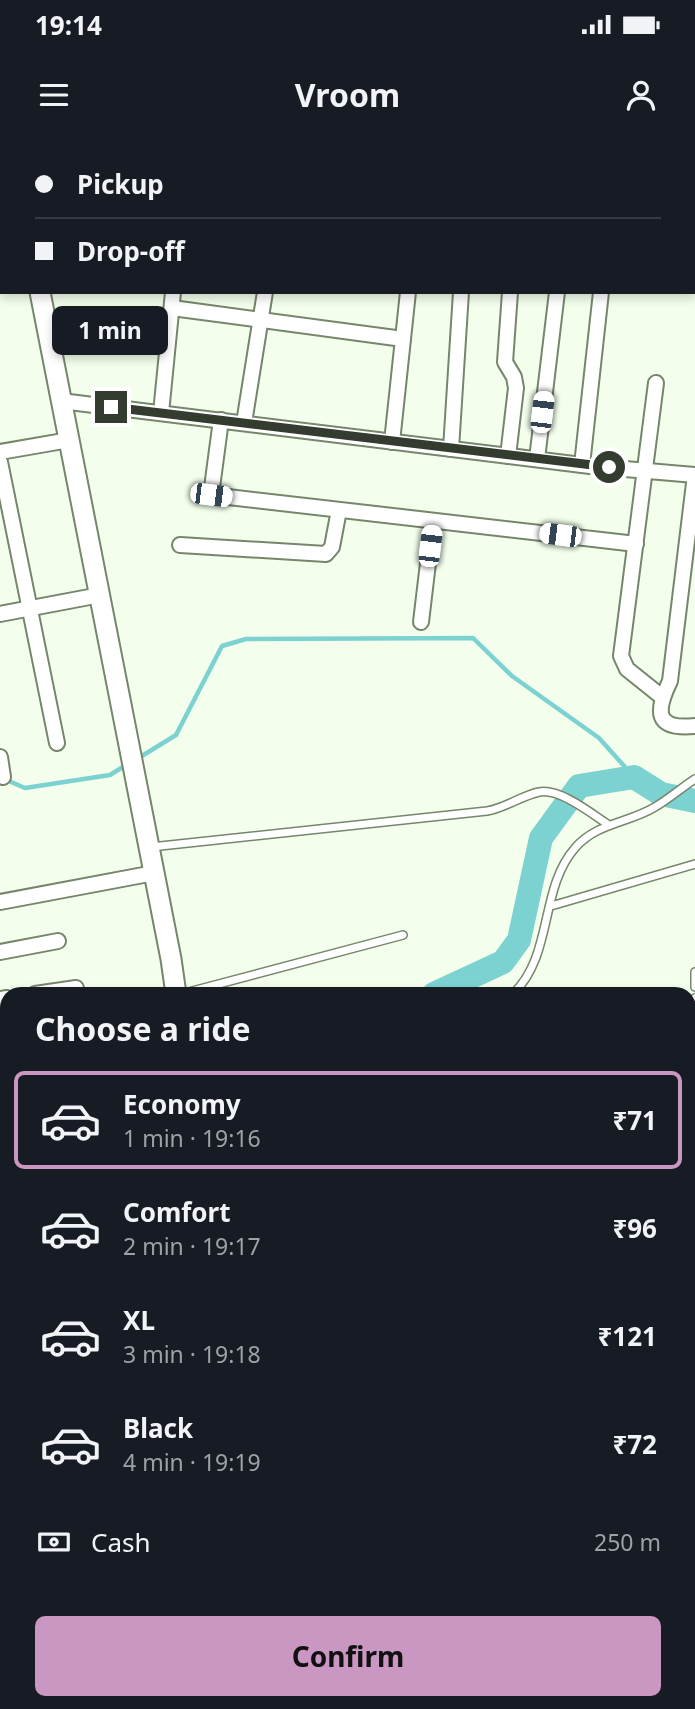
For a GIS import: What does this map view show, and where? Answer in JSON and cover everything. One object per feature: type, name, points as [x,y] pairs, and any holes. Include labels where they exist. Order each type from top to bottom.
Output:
[{"type":"street","points":[[40,294],[175,987]]},
{"type":"street","points":[[161,413],[173,294]]},
{"type":"street","points":[[244,423],[265,294]]},
{"type":"street","points":[[392,442],[408,294]]},
{"type":"street","points":[[452,449],[461,294]]},
{"type":"street","points":[[508,456],[516,388],[514,377],[505,362],[510,294]]},
{"type":"street","points":[[537,459],[557,294]]},
{"type":"street","points":[[582,465],[601,294]]},
{"type":"street","points":[[172,308],[403,339]]},
{"type":"street","points":[[656,383],[621,656],[627,669],[662,697]]},
{"type":"street","points":[[61,401],[582,465],[695,475],[670,681],[662,697],[663,718],[667,725],[677,728],[695,726]]},
{"type":"street","points":[[221,420],[211,495],[636,544]]},
{"type":"street","points":[[0,452],[69,440]]},
{"type":"street","points":[[0,462],[57,743]]},
{"type":"street","points":[[180,545],[326,554],[332,547],[339,510]]},
{"type":"street","points":[[421,622],[433,521]]},
{"type":"street","points":[[0,614],[100,595]]},
{"type":"street","points":[[0,757],[3,777]]},
{"type":"street","points":[[0,902],[154,873]]},
{"type":"street","points":[[0,952],[58,941]]},
{"type":"lane","points":[[518,987],[532,965],[544,936],[558,875],[565,860],[587,836],[656,807],[695,779]]},
{"type":"lane","points":[[149,847],[487,811],[500,809],[538,792],[548,792],[579,806],[609,825]]},
{"type":"lane","points":[[551,906],[695,864]]},
{"type":"lane","points":[[207,987],[403,935]]},
{"type":"lane","points":[[695,972],[695,987]]},
{"type":"waterway","points":[[137,759],[176,735],[222,646],[246,639],[473,638],[512,676],[599,738],[634,777]]},
{"type":"waterway","points":[[4,779],[25,788],[110,775],[126,765]]},
{"type":"waterway","points":[[449,987],[503,962],[519,940],[541,838],[579,786],[634,777],[661,794],[695,801]]},
{"type":"route","points":[[111,407],[609,467]]}]
